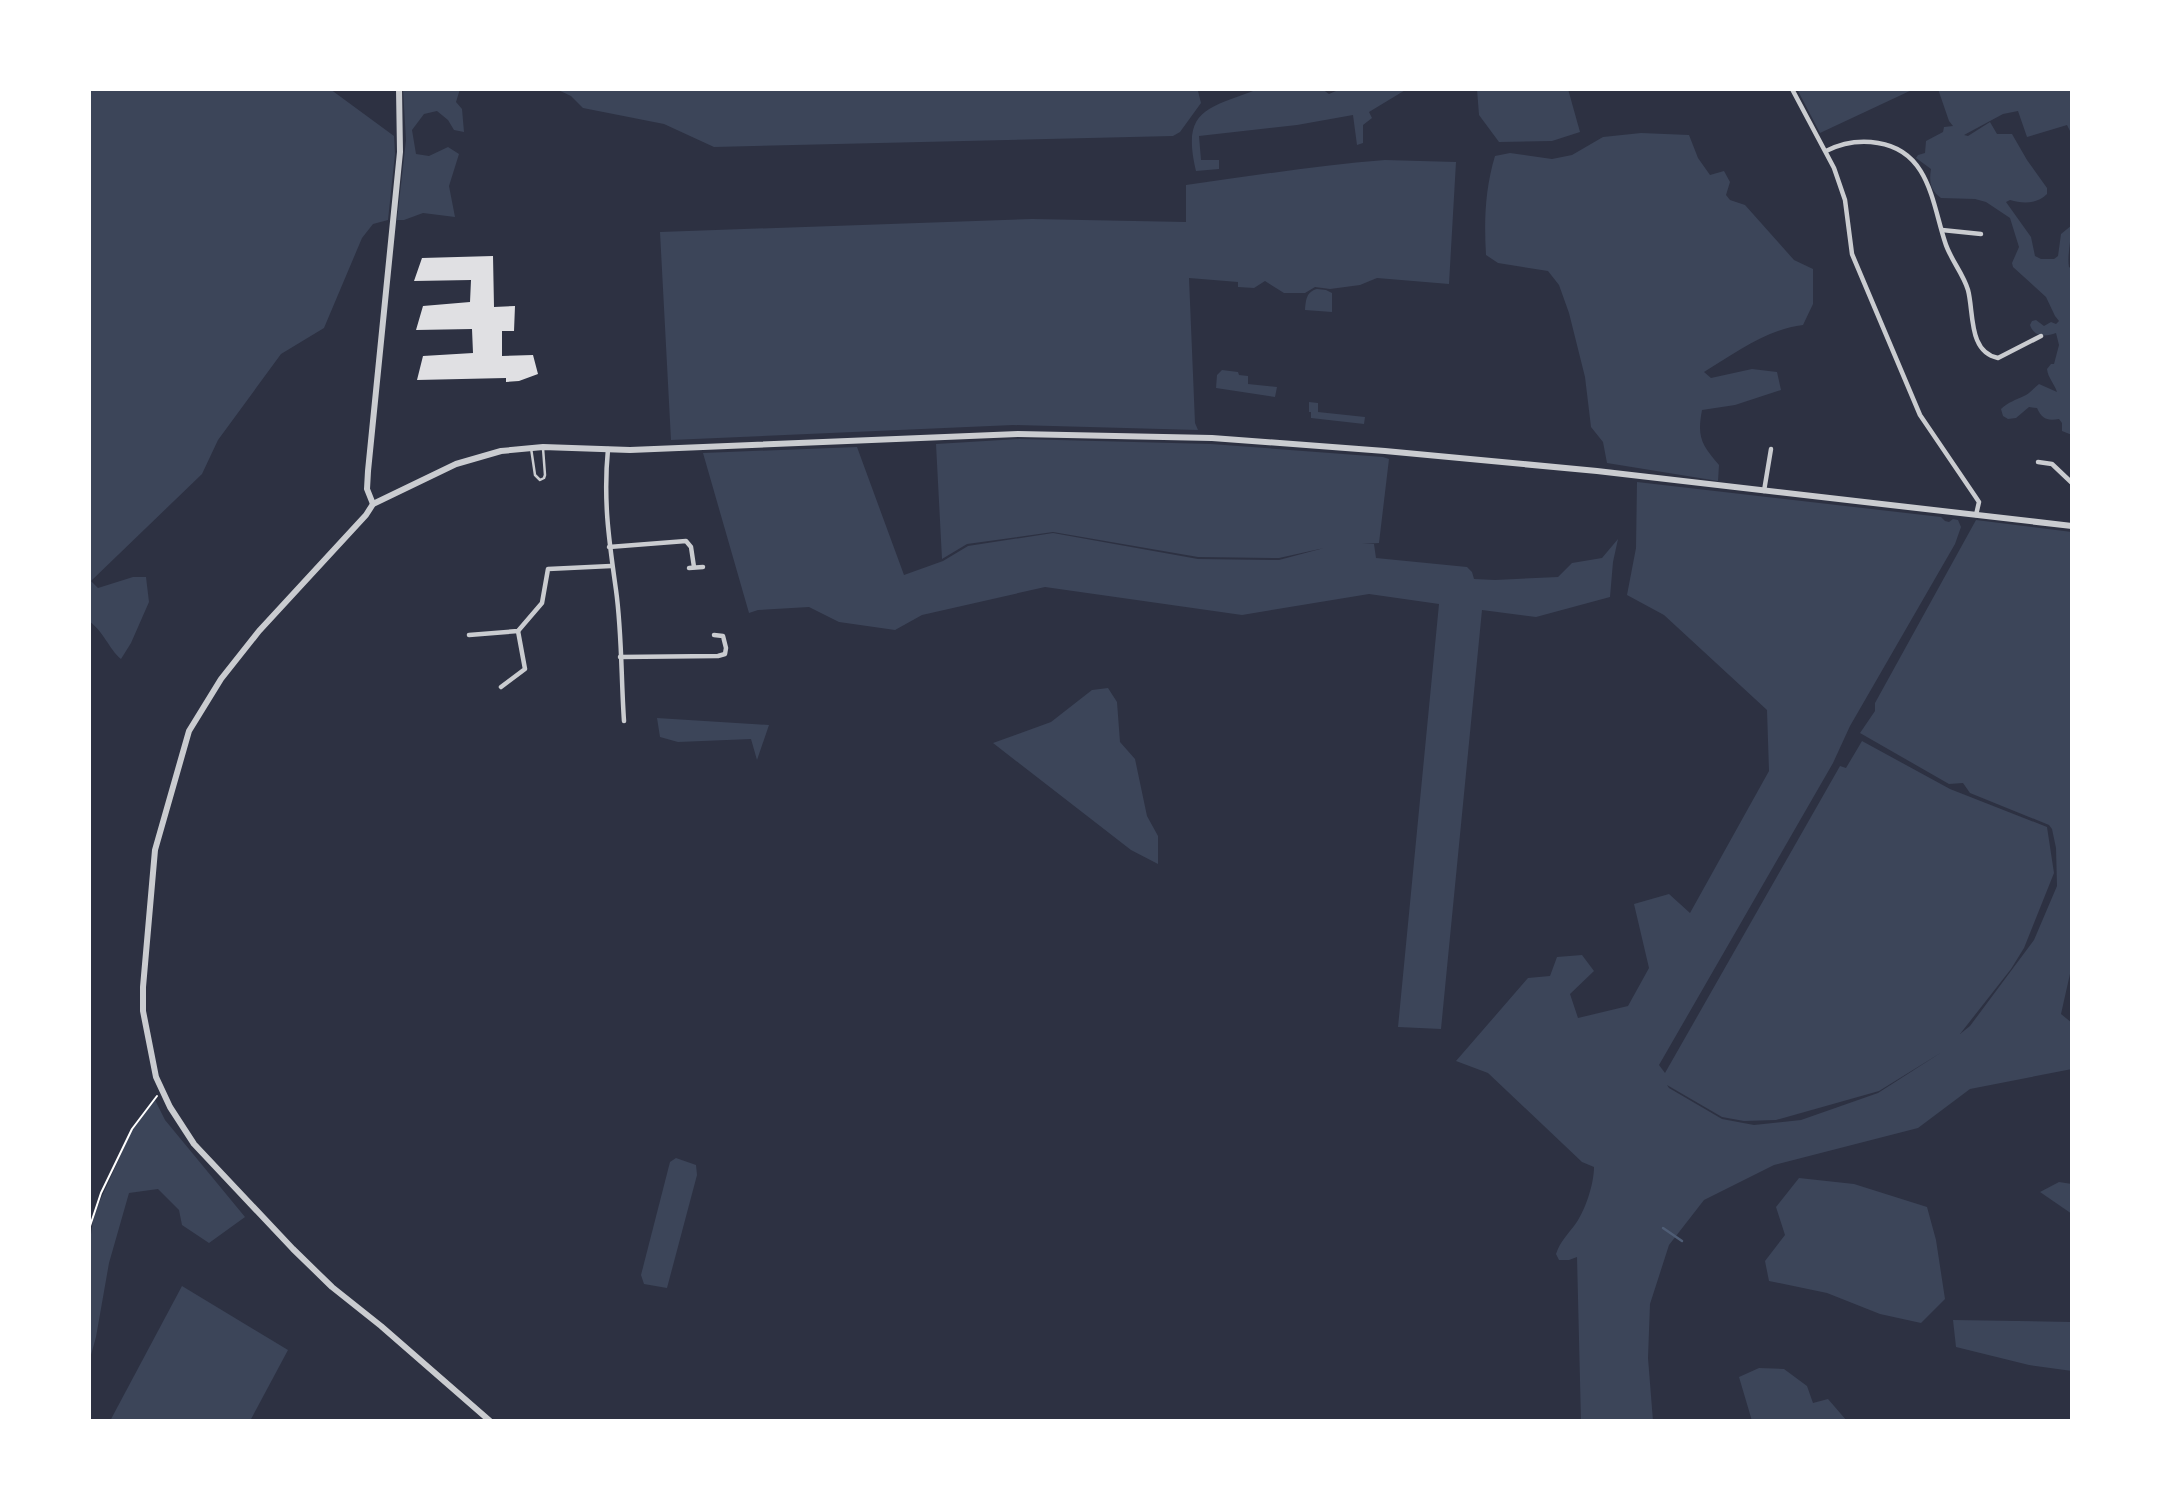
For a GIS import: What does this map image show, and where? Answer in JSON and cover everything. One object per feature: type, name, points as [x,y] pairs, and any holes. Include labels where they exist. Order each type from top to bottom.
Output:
[{"type":"street","points":[[373,504],[368,489],[368,471],[400,152],[399,89]]},
{"type":"street","points":[[1792,89],[1826,151],[1845,200],[1850,241],[1857,266],[1920,415],[1979,502],[1976,516]]},
{"type":"street","points":[[1826,151],[1842,144],[1874,142],[1898,149],[1910,157],[1925,178],[1935,201],[1947,249],[1967,288],[1976,337],[1988,354],[2003,357],[2041,336]]},
{"type":"street","points":[[1942,230],[1981,234]]},
{"type":"street","points":[[490,1421],[332,1287],[194,1144],[170,1107],[156,1077],[143,1011],[155,850],[189,731],[221,678],[259,631],[366,515],[373,504],[456,464],[501,451],[543,447],[709,447],[1002,434],[1212,438],[1385,451],[1541,465],[2072,526]]},
{"type":"street","points":[[608,449],[605,486],[608,547],[616,590],[624,721]]},
{"type":"street","points":[[1764,492],[1771,449]]},
{"type":"street","points":[[2038,463],[2052,464],[2072,483]]},
{"type":"street","points":[[608,547],[686,541],[691,547],[692,568],[703,567]]},
{"type":"street","points":[[469,635],[518,631],[542,603],[548,569],[611,566]]},
{"type":"street","points":[[501,687],[524,669],[518,631]]},
{"type":"street","points":[[620,657],[725,654],[723,636],[714,635]]},
{"type":"lane","points":[[531,448],[535,475],[540,480],[545,475],[543,447]]},
{"type":"path","points":[[89,1229],[101,1193],[132,1129],[162,1090]]},
{"type":"shaded area","points":[[89,89],[330,89],[394,136],[395,154],[388,220],[373,224],[362,238],[324,328],[281,354],[218,440],[202,474],[91,581],[98,588],[133,577],[146,577],[149,602],[121,659],[89,621]]},
{"type":"shaded area","points":[[403,89],[460,89],[456,102],[462,109],[464,132],[454,130],[448,120],[437,111],[424,114],[412,130],[416,154],[429,156],[448,147],[459,154],[449,186],[455,217],[423,213],[397,220],[406,140]]},
{"type":"shaded area","points":[[556,89],[1203,89],[1198,91],[1201,103],[1180,132],[1173,136],[714,147],[664,124],[583,108],[571,96]]},
{"type":"shaded area","points":[[1258,89],[1322,89],[1329,94],[1345,89],[1407,89],[1369,112],[1372,118],[1363,125],[1363,143],[1357,145],[1353,115],[1297,125],[1199,136],[1201,160],[1219,160],[1219,169],[1196,171],[1192,134],[1196,123],[1212,107]]},
{"type":"shaded area","points":[[1477,89],[1568,89],[1580,132],[1552,141],[1499,142],[1479,115]]},
{"type":"shaded area","points":[[1797,89],[1914,89],[1820,133]]},
{"type":"shaded area","points":[[1938,89],[2072,89],[2072,135],[2067,125],[2027,137],[2018,111],[2003,114],[1964,135],[1968,136],[1990,122],[1997,134],[2012,134],[2047,188],[2047,194],[2034,201],[2006,202],[2031,237],[2035,256],[2054,259],[2058,256],[2061,234],[2072,225],[2068,258],[2069,267],[2072,269],[2072,435],[2062,431],[2059,419],[2045,418],[2037,408],[2029,407],[2016,418],[2008,419],[2003,416],[2001,409],[2028,394],[2039,384],[2057,392],[2047,369],[2054,364],[2059,345],[2056,333],[2040,335],[2034,332],[2030,325],[2036,320],[2044,326],[2059,321],[2046,297],[2013,267],[2012,263],[2019,247],[2010,218],[1986,202],[1941,198],[1931,185],[1931,169],[1916,158],[1925,153],[1926,141],[1943,132],[1944,127],[1953,126]]},
{"type":"shaded area","points":[[1641,133],[1689,135],[1698,158],[1710,175],[1724,171],[1730,182],[1726,195],[1730,200],[1745,205],[1794,260],[1813,269],[1813,304],[1803,325],[1764,337],[1704,372],[1711,378],[1752,369],[1777,372],[1781,390],[1735,405],[1702,410],[1700,434],[1704,445],[1719,465],[1718,481],[1607,463],[1603,442],[1591,427],[1585,377],[1559,285],[1548,271],[1498,263],[1486,255],[1486,205],[1495,156],[1510,153],[1552,159],[1572,155],[1603,137]]},
{"type":"shaded area","points":[[1385,160],[1456,162],[1449,284],[1377,278],[1360,285],[1330,289],[1315,287],[1305,293],[1284,293],[1265,281],[1254,288],[1238,287],[1238,282],[1189,278],[1195,423],[1198,430],[1013,425],[671,440],[660,232],[1032,219],[1186,222],[1186,185]]},
{"type":"shaded area","points":[[1317,289],[1332,293],[1332,312],[1305,310],[1309,294]]},
{"type":"shaded area","points":[[1222,370],[1248,376],[1248,384],[1277,387],[1275,397],[1216,388],[1217,375]]},
{"type":"shaded area","points":[[1309,402],[1318,403],[1318,412],[1365,417],[1364,424],[1311,418]]},
{"type":"shaded area","points":[[1020,439],[1211,444],[1383,457],[1389,459],[1379,543],[1362,544],[1374,544],[1376,558],[1467,567],[1474,579],[1558,577],[1572,563],[1602,558],[1618,539],[1610,597],[1536,617],[1482,610],[1441,1029],[1398,1027],[1439,604],[1369,594],[1242,615],[1045,587],[922,615],[895,630],[839,622],[809,607],[749,613],[703,453],[857,447],[904,575],[943,561],[968,546],[1053,533],[1198,559],[1279,560],[1324,548],[1279,558],[1198,557],[1053,532],[967,544],[942,559],[936,444]]},
{"type":"shaded area","points":[[1637,482],[1941,517],[1949,522],[1958,520],[1961,527],[1955,544],[1850,726],[1833,763],[1659,1065],[1665,1073],[1840,766],[1846,768],[1862,741],[1950,789],[2047,827],[2054,873],[2024,948],[2011,969],[1960,1034],[1970,1026],[2034,940],[2057,886],[2056,848],[2052,829],[2049,825],[1970,793],[1963,783],[1949,784],[1860,733],[1875,711],[1875,703],[1976,520],[2072,532],[2072,965],[2061,1014],[2072,1023],[2072,1069],[1970,1089],[1918,1128],[1774,1165],[1704,1200],[1669,1245],[1650,1304],[1648,1358],[1653,1421],[1581,1421],[1577,1257],[1559,1260],[1556,1254],[1585,1206],[1594,1167],[1582,1162],[1488,1073],[1456,1061],[1528,978],[1550,976],[1557,957],[1582,955],[1594,971],[1570,994],[1578,1018],[1628,1006],[1649,968],[1634,904],[1669,894],[1690,913],[1769,771],[1767,710],[1664,615],[1627,595],[1636,548]],"holes":[[[1942,1052],[1878,1093],[1801,1120],[1754,1125],[1722,1119],[1667,1085],[1722,1117],[1744,1121],[1776,1120],[1879,1091]]]},
{"type":"shaded area","points":[[1108,688],[1117,702],[1120,742],[1135,759],[1147,816],[1158,836],[1158,864],[1131,850],[993,743],[1051,722],[1092,690]]},
{"type":"shaded area","points":[[657,718],[769,725],[757,760],[751,739],[678,742],[660,737]]},
{"type":"shaded area","points":[[154,1098],[165,1120],[245,1217],[209,1243],[182,1225],[179,1210],[158,1189],[129,1193],[109,1263],[89,1362],[89,1248],[94,1214],[133,1128]]},
{"type":"shaded area","points":[[676,1158],[696,1165],[697,1175],[667,1288],[644,1284],[641,1275],[670,1162]]},
{"type":"shaded area","points":[[1799,1178],[1854,1184],[1927,1207],[1936,1240],[1945,1299],[1921,1323],[1880,1314],[1827,1293],[1769,1281],[1765,1261],[1785,1235],[1776,1207]]},
{"type":"shaded area","points":[[2059,1182],[2072,1184],[2072,1214],[2040,1192]]},
{"type":"shaded area","points":[[182,1286],[288,1350],[250,1421],[110,1421]]},
{"type":"shaded area","points":[[1953,1320],[2072,1322],[2072,1371],[2029,1365],[1956,1347]]},
{"type":"shaded area","points":[[1759,1368],[1784,1369],[1807,1386],[1813,1403],[1828,1399],[1847,1421],[1752,1421],[1739,1377]]},
{"type":"building","points":[[493,256],[494,307],[515,306],[514,331],[502,331],[502,356],[533,355],[538,374],[519,381],[506,382],[506,378],[417,380],[423,356],[473,353],[472,329],[416,330],[423,306],[470,302],[471,280],[414,281],[422,258]]},
{"type":"waterway","points":[[1663,1228],[1682,1241]]}]
